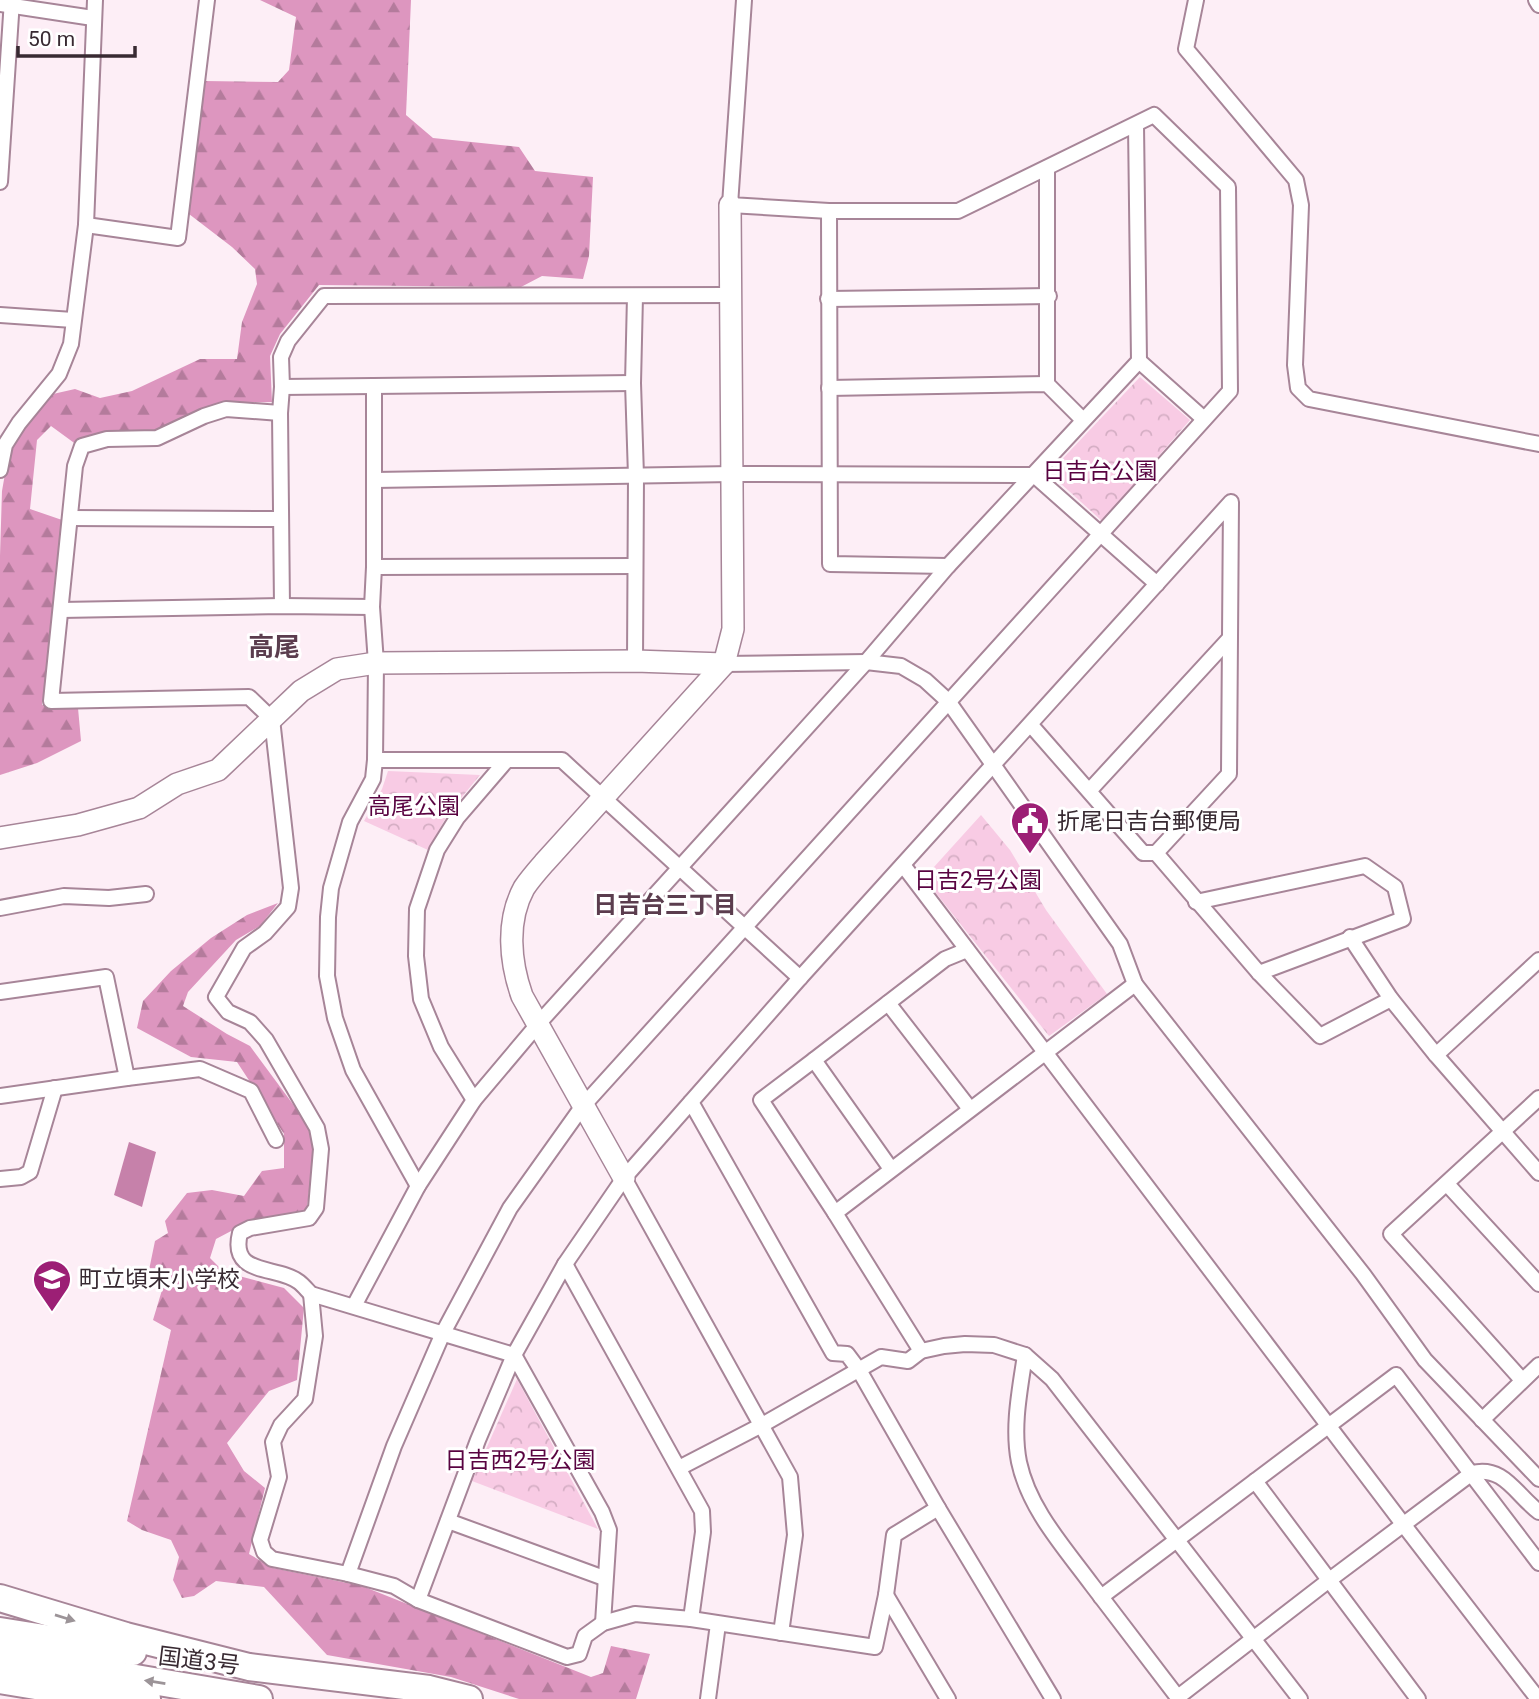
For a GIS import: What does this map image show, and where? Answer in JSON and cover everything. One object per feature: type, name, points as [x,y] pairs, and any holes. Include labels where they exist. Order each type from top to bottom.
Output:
[{"type":"highway","points":[[0,1598],[126,1636],[249,1667],[429,1689],[469,1699]]},
{"type":"highway","name":"国道3号","points":[[0,1631],[67,1643],[249,1667],[397,1699]]},
{"type":"highway","name":"国道3号","points":[[0,1655],[259,1699]]},
{"type":"highway","points":[[0,1680],[60,1690],[147,1699]]},
{"type":"street","points":[[0,470],[5,445],[19,423],[59,374],[71,344],[86,225],[95,0]]},
{"type":"street","points":[[86,225],[178,238],[207,0]]},
{"type":"street","points":[[744,0],[730,205],[733,629],[724,664],[524,888],[514,916],[512,950],[522,996],[790,1478],[795,1535],[781,1633]]},
{"type":"street","points":[[1196,0],[1186,49],[1296,180],[1301,205],[1296,365],[1298,388],[1309,399],[1539,444]]},
{"type":"street","points":[[1536,0],[1539,5]]},
{"type":"street","points":[[0,182],[8,3],[93,18]]},
{"type":"street","points":[[348,1574],[394,1446],[443,1333],[510,1208],[582,1107],[1230,391],[1228,187],[1154,115],[958,211],[829,212],[730,205]]},
{"type":"street","points":[[354,1306],[418,1186],[474,1100],[539,1023],[866,662],[948,566],[1139,361],[1136,125]]},
{"type":"street","points":[[1047,168],[1047,384]]},
{"type":"street","points":[[829,212],[830,564],[948,566]]},
{"type":"street","points":[[282,606],[281,357],[288,341],[324,296],[731,295]]},
{"type":"street","points":[[635,296],[635,661]]},
{"type":"street","points":[[828,299],[1049,296]]},
{"type":"street","points":[[0,315],[73,320]]},
{"type":"street","points":[[1139,361],[1204,419]]},
{"type":"street","points":[[282,387],[633,383]]},
{"type":"street","points":[[829,388],[1047,384],[1083,419]]},
{"type":"street","points":[[374,387],[372,607],[376,663],[375,760],[373,779],[350,822],[331,888],[327,976],[335,1018],[353,1070],[418,1186]]},
{"type":"street","points":[[280,413],[226,409],[157,438],[107,439],[82,446],[75,466],[51,701],[249,697],[272,719],[291,888],[288,907],[265,933],[244,948],[216,998],[228,1012],[250,1022],[266,1040],[317,1128],[321,1149],[316,1208],[309,1218],[250,1228],[240,1233],[237,1244],[240,1257],[254,1267],[298,1280],[311,1294],[514,1354],[602,1512],[608,1530],[603,1623]]},
{"type":"street","points":[[375,480],[732,474],[1034,475],[1157,584]]},
{"type":"street","points":[[418,1600],[478,1440],[514,1354],[565,1264],[624,1178],[800,978],[904,865],[1030,723],[1231,502],[1230,774],[1156,853],[1143,853],[1030,723]]},
{"type":"street","points":[[70,518],[280,519]]},
{"type":"street","points":[[374,567],[634,566]]},
{"type":"street","points":[[61,610],[372,607]]},
{"type":"street","points":[[1090,790],[1229,639]]},
{"type":"street","points":[[0,838],[78,825],[139,808],[177,784],[218,770],[301,691],[337,669],[376,663],[635,661],[724,664],[866,662],[901,666],[925,680],[948,701],[1120,944],[1135,984],[1363,1275],[1425,1360],[1539,1479]]},
{"type":"street","points":[[375,760],[562,760],[800,978]]},
{"type":"street","points":[[474,1100],[441,1047],[421,999],[416,956],[417,909],[438,850],[457,818],[506,761]]},
{"type":"street","points":[[1156,853],[1259,973],[1320,1036],[1391,999]]},
{"type":"street","points":[[904,865],[1538,1699]]},
{"type":"street","points":[[1196,902],[1365,866],[1395,887],[1403,919],[1259,973]]},
{"type":"street","points":[[0,908],[64,896],[109,898],[146,894]]},
{"type":"street","points":[[1350,937],[1391,999],[1539,1173]]},
{"type":"street","points":[[920,1350],[761,1100],[945,959],[967,950]]},
{"type":"street","points":[[1436,1055],[1539,960]]},
{"type":"street","points":[[0,992],[106,977],[127,1078]]},
{"type":"street","points":[[835,1213],[1135,984]]},
{"type":"street","points":[[888,1003],[970,1109]]},
{"type":"street","points":[[814,1060],[891,1169]]},
{"type":"street","points":[[0,1096],[200,1069],[251,1091],[276,1140]]},
{"type":"street","points":[[0,1179],[21,1177],[30,1172],[55,1088]]},
{"type":"street","points":[[1522,1380],[1391,1234],[1539,1098]]},
{"type":"street","points":[[691,1102],[833,1353],[847,1354],[859,1370],[1053,1699]]},
{"type":"street","points":[[1447,1184],[1539,1284]]},
{"type":"street","points":[[565,1264],[702,1511],[703,1532],[691,1619]]},
{"type":"street","points":[[311,1294],[315,1336],[305,1399],[281,1425],[273,1443],[279,1478],[260,1540],[264,1552],[272,1559],[394,1586],[418,1600],[567,1657],[579,1654],[585,1636],[603,1623],[635,1614],[691,1619],[875,1647],[886,1595],[894,1535],[938,1508]]},
{"type":"street","points":[[679,1468],[762,1425],[881,1357],[908,1361],[920,1350],[978,1343],[995,1345],[1025,1356],[1052,1379],[1300,1699]]},
{"type":"street","points":[[1025,1356],[1018,1401],[1019,1461],[1030,1493],[1048,1527],[1179,1698],[1472,1473],[1484,1470],[1503,1476],[1525,1501],[1539,1512]]},
{"type":"street","points":[[1482,1420],[1539,1365]]},
{"type":"street","points":[[1101,1597],[1396,1375],[1539,1563]]},
{"type":"street","points":[[1255,1481],[1418,1699]]},
{"type":"street","points":[[449,1521],[604,1578]]},
{"type":"street","points":[[886,1595],[948,1699]]},
{"type":"street","points":[[708,1699],[718,1624]]},
{"type":"green space","points":[[260,0],[411,0],[406,115],[433,138],[519,147],[535,171],[593,177],[589,256],[583,279],[542,276],[521,287],[319,285],[280,334],[270,356],[272,402],[226,403],[205,407],[154,433],[77,445],[51,426],[37,440],[30,509],[65,521],[42,705],[78,708],[81,741],[37,763],[0,775],[0,556],[2,491],[10,445],[38,408],[53,394],[75,389],[100,398],[132,391],[200,359],[237,359],[242,322],[257,284],[255,269],[232,247],[189,214],[204,81],[278,82],[289,70],[296,17]]},
{"type":"green space","name":"日吉台公園","points":[[1140,377],[1190,420],[1102,521],[1049,473]]},
{"type":"green space","name":"高尾公園","points":[[388,771],[480,775],[448,814],[428,850],[364,821],[382,789]]},
{"type":"green space","name":"日吉2号公園","points":[[981,815],[1010,850],[1046,910],[1107,994],[1049,1036],[924,878]]},
{"type":"green space","points":[[278,903],[260,926],[236,940],[188,992],[183,1006],[250,1046],[312,1130],[314,1150],[307,1208],[299,1215],[252,1220],[216,1239],[210,1258],[224,1272],[284,1288],[304,1308],[297,1380],[269,1391],[227,1443],[244,1471],[265,1488],[249,1554],[273,1568],[362,1586],[591,1677],[603,1673],[611,1646],[650,1654],[636,1699],[519,1699],[451,1677],[327,1655],[264,1587],[216,1581],[194,1596],[182,1598],[173,1580],[179,1557],[171,1540],[142,1530],[127,1521],[171,1330],[153,1320],[162,1290],[149,1270],[155,1241],[168,1233],[165,1221],[187,1193],[212,1190],[244,1196],[262,1171],[284,1168],[284,1134],[237,1062],[191,1057],[137,1028],[143,1001],[171,971],[211,938],[247,915]]},
{"type":"green space","name":"日吉西2号公園","points":[[517,1379],[598,1529],[472,1481]]},
{"type":"shaded area","points":[[129,1142],[156,1152],[142,1207],[114,1195]]},
{"type":"place","name":"折尾日吉台郵便局","points":[[1030,855]]},
{"type":"place","name":"町立頃末小学校","points":[[52,1313]]},
{"type":"district","name":"高尾","points":[[274,647]]},
{"type":"district","name":"日吉台三丁目","points":[[665,905]]}]
